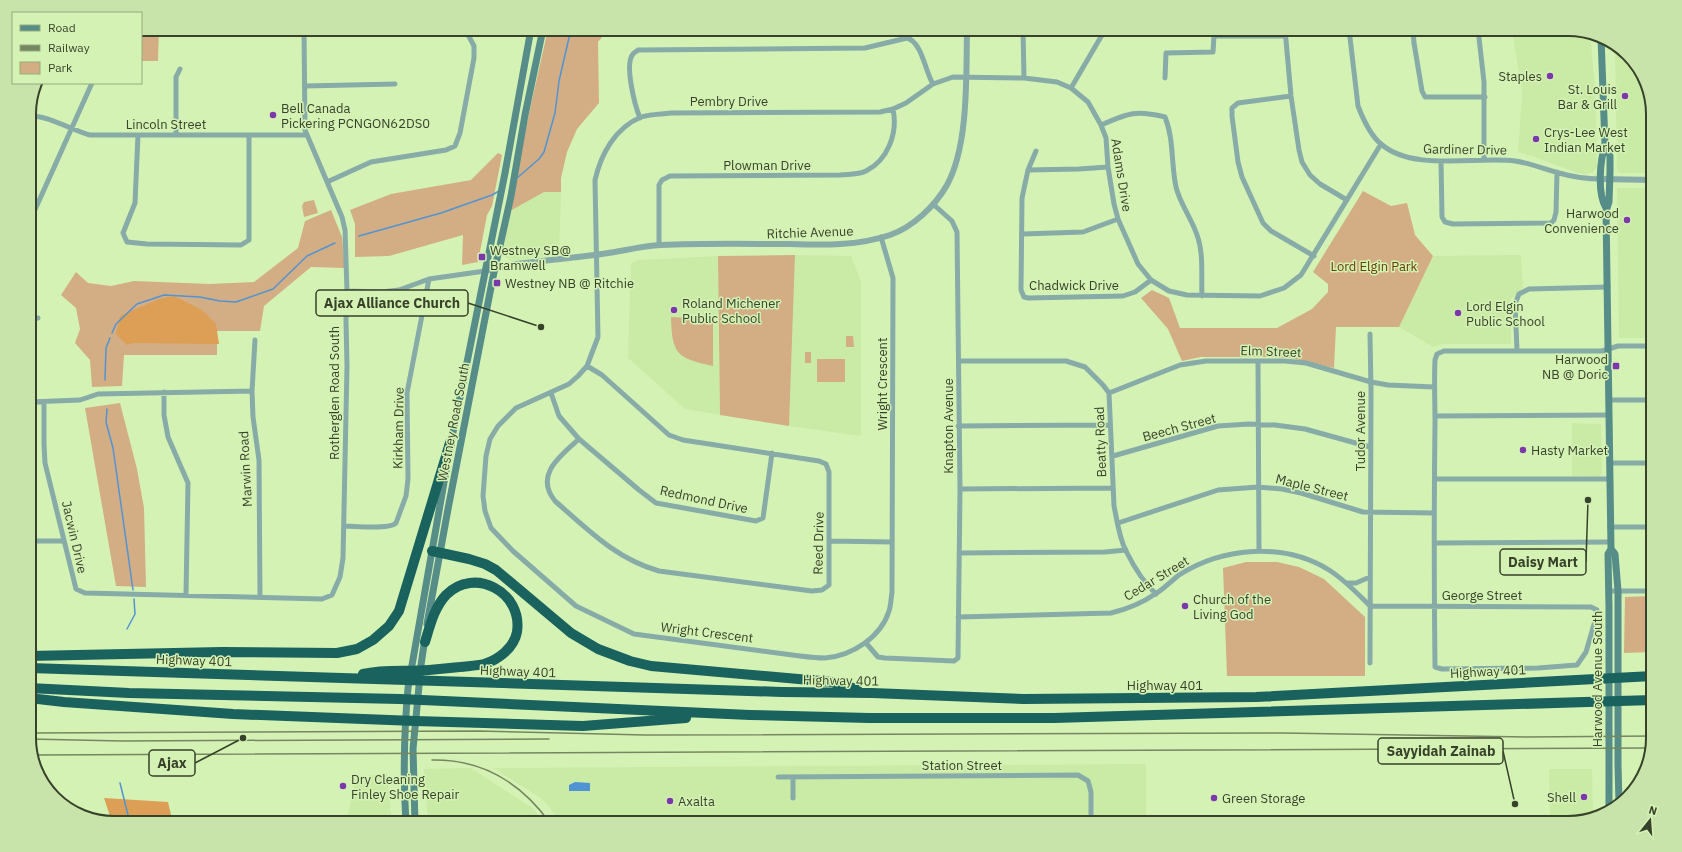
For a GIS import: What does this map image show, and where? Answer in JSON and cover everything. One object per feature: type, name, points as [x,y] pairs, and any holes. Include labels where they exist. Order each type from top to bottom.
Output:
[{"type":"highway","points":[[36,656],[222,652],[336,653],[357,648],[373,640],[389,626],[399,611],[450,443]]},
{"type":"highway","points":[[436,552],[469,559],[496,570],[571,633],[598,649],[630,661],[658,667],[832,682],[872,693]]},
{"type":"highway","points":[[425,642],[439,603],[446,595],[462,584],[472,582],[494,586],[504,594],[515,612],[517,632],[515,638],[510,647],[496,660],[482,665],[428,675]]},
{"type":"highway","name":"Highway 401","points":[[36,668],[350,677],[428,675],[782,692],[872,693],[1024,699],[1256,697],[1646,676]]},
{"type":"highway","points":[[36,688],[130,693],[400,699],[750,716],[869,718],[1054,718],[1646,700]]},
{"type":"highway","points":[[36,699],[234,714],[584,726],[696,717],[750,716]]},
{"type":"main road","name":"Westney Road South","points":[[416,816],[414,749],[410,721],[425,642],[450,443],[505,173],[530,36]]},
{"type":"main road","name":"Westney Road South","points":[[406,816],[404,782],[410,721],[412,659],[436,552],[448,509],[495,268],[516,172],[525,115],[542,36]]},
{"type":"main road","name":"Harwood Avenue South","points":[[1600,43],[1605,145],[1602,156],[1601,179],[1602,201],[1606,208]]},
{"type":"main road","name":"Harwood Avenue South","points":[[1605,145],[1610,156],[1609,202],[1606,208],[1609,349],[1609,479],[1611,545],[1615,554],[1618,591],[1619,797]]},
{"type":"main road","name":"Harwood Avenue South","points":[[1609,804],[1608,554],[1611,545]]},
{"type":"street","name":"Rotherglen Road South","points":[[260,597],[322,599],[332,595],[340,577],[343,558],[347,366],[346,230],[342,217],[306,135],[304,126],[304,36]]},
{"type":"street","points":[[327,182],[371,162],[446,150],[455,146],[460,133],[474,58],[474,46],[469,36]]},
{"type":"street","name":"Ritchie Avenue","points":[[485,271],[533,262],[595,255],[659,245],[846,244],[881,237],[910,225],[933,204],[946,186],[959,156],[966,77],[967,36]]},
{"type":"street","points":[[1023,36],[1024,78]]},
{"type":"street","points":[[1071,88],[1101,36]]},
{"type":"street","points":[[1166,78],[1166,53],[1213,52],[1214,36],[1286,36],[1291,96],[1302,162],[1310,175],[1320,184],[1347,200]]},
{"type":"street","name":"Gardiner Drive","points":[[1350,36],[1358,106],[1362,117],[1375,138],[1381,144],[1396,153],[1414,159],[1441,161],[1515,160],[1576,177],[1601,179]]},
{"type":"street","points":[[1414,36],[1422,91],[1425,97],[1485,97]]},
{"type":"street","points":[[1479,36],[1485,97],[1484,160]]},
{"type":"street","points":[[640,118],[635,106],[631,89],[631,61],[633,54],[638,50],[865,48],[907,38],[912,40],[918,47],[929,77],[934,84]]},
{"type":"street","points":[[176,135],[176,77],[180,69]]},
{"type":"street","name":"Pembry Drive","points":[[595,255],[594,180],[600,161],[614,138],[624,128],[640,118],[672,113],[880,112],[893,109],[906,103],[934,84],[953,77],[966,77]]},
{"type":"street","name":"Adams Drive","points":[[966,77],[1024,78],[1057,82],[1071,88],[1088,102],[1102,125],[1106,138],[1108,167],[1114,204],[1118,219],[1138,264],[1151,280],[1169,291],[1187,295],[1260,296],[1284,288],[1301,275],[1381,144]]},
{"type":"street","points":[[36,208],[92,84]]},
{"type":"street","points":[[305,86],[395,84]]},
{"type":"street","points":[[1291,96],[1238,103],[1232,108],[1238,162],[1242,177],[1263,222],[1271,231],[1314,256]]},
{"type":"street","name":"Plowman Drive","points":[[659,245],[659,185],[662,180],[670,176],[840,175],[865,172],[883,158],[892,140],[894,127],[893,109]]},
{"type":"street","points":[[1102,125],[1132,113],[1149,113],[1165,117],[1168,125],[1176,189],[1197,234],[1201,250],[1202,296]]},
{"type":"street","name":"Lincoln Street","points":[[36,117],[71,130],[90,134],[306,135]]},
{"type":"street","points":[[138,135],[137,191],[135,203],[123,233],[127,242],[147,244],[241,245],[249,240],[249,135]]},
{"type":"street","name":"Chadwick Drive","points":[[1036,151],[1028,170],[1022,198],[1023,234],[1021,290],[1024,296],[1028,298],[1123,296],[1136,292],[1151,280]]},
{"type":"street","points":[[1441,161],[1442,217],[1445,222],[1453,224],[1551,223],[1554,220],[1556,212],[1557,172]]},
{"type":"street","points":[[1028,170],[1079,170],[1108,167]]},
{"type":"street","points":[[1601,179],[1646,180]]},
{"type":"street","name":"Knapton Avenue","points":[[866,643],[878,657],[954,661],[958,658],[960,489],[958,426],[959,361],[957,232],[952,221],[933,204]]},
{"type":"street","points":[[1023,234],[1083,232],[1118,219]]},
{"type":"street","name":"Wright Crescent","points":[[595,255],[598,337],[587,366],[569,384],[516,408],[498,426],[490,439],[486,456],[483,496],[484,511],[490,528],[500,539],[576,606],[634,634],[825,658],[845,654],[866,643],[884,622],[889,610],[892,592],[893,278],[881,237]]},
{"type":"street","points":[[347,290],[382,292],[399,290],[430,279],[485,271]]},
{"type":"street","name":"Kirkham Drive","points":[[344,526],[381,527],[394,525],[406,496],[408,479],[407,393],[430,279]]},
{"type":"street","points":[[1516,350],[1515,304],[1519,294],[1529,289],[1608,288]]},
{"type":"street","name":"Tudor Avenue","points":[[1370,334],[1370,663]]},
{"type":"street","name":"Marwin Road","points":[[255,340],[252,391],[253,417],[259,460],[260,597]]},
{"type":"street","points":[[1435,606],[1434,387],[1435,360],[1437,354],[1444,351],[1602,351],[1618,346],[1646,346]]},
{"type":"street","name":"Beatty Road","points":[[959,361],[1066,361],[1085,367],[1103,385],[1109,393],[1111,408],[1110,425],[1113,456],[1114,506],[1118,523],[1126,550],[1150,588],[1156,594]]},
{"type":"street","name":"Elm Street","points":[[1109,393],[1190,362],[1206,361],[1285,361],[1306,364],[1371,382],[1388,385],[1434,387]]},
{"type":"street","points":[[1258,361],[1259,551]]},
{"type":"street","name":"Reed Drive","points":[[579,439],[554,463],[548,473],[548,492],[555,501],[606,546],[623,557],[644,567],[658,571],[685,575],[812,591],[822,590],[829,585],[829,472],[826,464],[819,461],[772,453],[683,440],[669,435],[602,375],[587,366]]},
{"type":"street","points":[[36,402],[80,400],[98,394],[252,391]]},
{"type":"street","points":[[164,392],[164,415],[168,437],[188,483],[186,595]]},
{"type":"street","name":"Redmond Drive","points":[[551,393],[559,416],[579,439],[656,503],[756,521],[764,518],[772,453]]},
{"type":"street","points":[[1609,400],[1646,400]]},
{"type":"street","name":"Jacwin Drive","points":[[44,402],[44,444],[46,463],[76,589],[84,593],[260,597]]},
{"type":"street","points":[[1435,416],[1609,415]]},
{"type":"street","name":"Beech Street","points":[[1113,456],[1218,426],[1259,424],[1305,429],[1370,447]]},
{"type":"street","points":[[958,426],[1110,425]]},
{"type":"street","points":[[1609,463],[1646,463]]},
{"type":"street","points":[[1435,479],[1609,479]]},
{"type":"street","name":"Maple Street","points":[[1118,523],[1218,490],[1258,487],[1282,489],[1363,512],[1434,513]]},
{"type":"street","points":[[960,489],[1113,488]]},
{"type":"street","points":[[1610,527],[1646,527]]},
{"type":"street","points":[[36,541],[64,541]]},
{"type":"street","points":[[830,541],[892,542]]},
{"type":"street","points":[[1435,543],[1611,545]]},
{"type":"street","points":[[959,552],[1105,552],[1126,550]]},
{"type":"street","name":"Cedar Street","points":[[958,617],[1111,613],[1135,606],[1156,594],[1179,575],[1199,566],[1230,554],[1259,551],[1280,552],[1311,560],[1329,570],[1347,583],[1370,606]]},
{"type":"street","points":[[1347,583],[1356,583],[1370,577]]},
{"type":"street","points":[[1609,591],[1646,591]]},
{"type":"street","name":"George Street","points":[[1370,606],[1435,606],[1594,608],[1597,614],[1589,644],[1583,658],[1577,665],[1538,668],[1442,669],[1435,667],[1435,606]]},
{"type":"street","name":"Station Street","points":[[778,777],[1078,775],[1088,780],[1091,792],[1091,816]]},
{"type":"street","points":[[793,777],[793,798]]},
{"type":"shaded area","points":[[1513,36],[1573,36],[1591,39],[1595,86],[1597,161],[1597,167],[1593,172],[1587,174],[1577,173],[1518,152],[1522,94]]},
{"type":"shaded area","points":[[1615,52],[1627,63],[1638,80],[1645,99],[1646,109],[1646,173],[1620,173],[1617,170]]},
{"type":"shaded area","points":[[1617,188],[1646,188],[1646,338],[1619,338]]},
{"type":"shaded area","points":[[544,192],[561,192],[559,255],[511,261],[503,255],[502,251],[510,211]]},
{"type":"shaded area","points":[[795,255],[851,256],[861,281],[861,436],[789,426]]},
{"type":"shaded area","name":"Lord Elgin Public School","points":[[1521,255],[1523,288],[1511,299],[1511,344],[1441,344],[1433,347],[1399,327],[1433,256]]},
{"type":"shaded area","name":"Roland Michener Public School","points":[[718,256],[720,415],[685,409],[628,358],[631,263],[638,260]]},
{"type":"shaded area","points":[[174,296],[202,310],[216,324],[219,344],[133,343],[127,345],[116,334],[120,316],[159,299]]},
{"type":"shaded area","points":[[1572,423],[1601,424],[1602,473],[1599,477],[1572,476]]},
{"type":"shaded area","points":[[1146,764],[1146,816],[556,816],[542,799],[493,768]]},
{"type":"shaded area","points":[[470,768],[533,808],[538,816],[427,816],[424,769]]},
{"type":"shaded area","points":[[1549,769],[1592,769],[1593,812],[1578,815],[1550,816]]},
{"type":"shaded area","points":[[387,773],[391,816],[348,816],[356,777]]},
{"type":"shaded area","points":[[104,798],[168,802],[171,816],[114,816],[110,816]]},
{"type":"green space","points":[[142,36],[159,36],[158,61],[142,61]]},
{"type":"green space","points":[[546,36],[603,36],[598,42],[599,103],[577,129],[567,152],[561,178],[561,192],[544,192],[510,211],[528,118]]},
{"type":"green space","points":[[498,153],[502,155],[492,206],[487,215],[478,262],[462,265],[463,235],[389,256],[355,257],[355,224],[350,210],[391,194],[471,180]]},
{"type":"green space","name":"Lord Elgin Park","points":[[1363,191],[1391,206],[1407,203],[1415,235],[1433,256],[1399,327],[1336,327],[1334,368],[1290,358],[1271,357],[1201,357],[1182,361],[1168,329],[1141,298],[1152,290],[1169,298],[1180,328],[1277,328],[1312,309],[1328,292],[1328,284],[1313,272]]},
{"type":"green space","points":[[314,200],[318,213],[304,217],[302,206],[304,202]]},
{"type":"green space","points":[[331,210],[342,237],[345,268],[311,267],[264,306],[260,331],[217,331],[217,355],[124,355],[122,386],[92,387],[90,360],[75,343],[80,329],[76,308],[61,295],[76,272],[88,283],[111,286],[134,281],[210,284],[254,282],[298,248],[305,221]]},
{"type":"green space","points":[[795,255],[789,426],[720,415],[718,256]]},
{"type":"green space","points":[[671,317],[710,319],[713,322],[713,366],[691,360],[679,353],[673,340]]},
{"type":"green space","points":[[846,336],[853,336],[854,347],[846,347]]},
{"type":"green space","points":[[805,352],[811,352],[811,363],[805,363]]},
{"type":"green space","points":[[817,359],[845,359],[845,382],[817,382]]},
{"type":"green space","points":[[120,403],[137,469],[144,508],[146,587],[116,586],[85,408]]},
{"type":"green space","points":[[1246,562],[1277,562],[1299,567],[1324,579],[1365,617],[1365,676],[1227,676],[1223,568]]},
{"type":"green space","points":[[1646,596],[1646,652],[1624,653],[1625,597]]},
{"type":"water","points":[[575,782],[590,783],[590,791],[569,791],[569,785]]},
{"type":"waterway","points":[[517,178],[539,159],[544,152],[555,113],[559,81],[569,36]]},
{"type":"waterway","points":[[359,236],[441,213],[492,195],[499,191]]},
{"type":"waterway","points":[[112,333],[116,324],[137,304],[164,295],[200,297],[220,301],[236,302],[273,289],[307,256],[335,243]]},
{"type":"waterway","points":[[105,380],[106,348],[110,338]]},
{"type":"waterway","points":[[107,409],[106,422],[113,448],[133,590]]},
{"type":"waterway","points":[[127,629],[135,614],[134,599]]},
{"type":"waterway","points":[[120,783],[128,816]]},
{"type":"railway","points":[[36,733],[478,731],[645,735],[1283,733],[1527,737],[1646,736]]},
{"type":"railway","points":[[36,739],[122,741],[549,739]]},
{"type":"railway","points":[[38,755],[1645,748]]},
{"type":"railway","points":[[432,760],[467,764],[484,769],[499,776],[526,796],[544,816]]},
{"type":"place","name":"Staples","points":[[1550,76]]},
{"type":"place","name":"St. Louis Bar & Grill","points":[[1625,96]]},
{"type":"place","name":"Bell Canada Pickering PCNGON62DS0","points":[[273,115]]},
{"type":"place","name":"Crys-Lee West Indian Market","points":[[1536,139]]},
{"type":"place","name":"Harwood Convenience","points":[[1627,220]]},
{"type":"place","name":"Westney SB@ Bramwell","points":[[482,257]]},
{"type":"place","name":"Westney NB @ Ritchie","points":[[497,283]]},
{"type":"place","name":"Roland Michener Public School","points":[[674,310]]},
{"type":"place","name":"Lord Elgin Public School","points":[[1458,313]]},
{"type":"place","name":"Ajax Alliance Church","points":[[541,327]]},
{"type":"place","name":"Harwood NB @ Doric","points":[[1616,366]]},
{"type":"place","name":"Hasty Market","points":[[1523,450]]},
{"type":"place","name":"Daisy Mart","points":[[1588,500]]},
{"type":"place","name":"Church of the Living God","points":[[1185,606]]},
{"type":"place","name":"Ajax","points":[[243,738]]},
{"type":"place","name":"Dry Cleaning Finley Shoe Repair","points":[[343,786]]},
{"type":"place","name":"Shell","points":[[1584,797]]},
{"type":"place","name":"Green Storage","points":[[1214,798]]},
{"type":"place","name":"Axalta","points":[[670,801]]},
{"type":"place","name":"Sayyidah Zainab","points":[[1515,804]]}]
